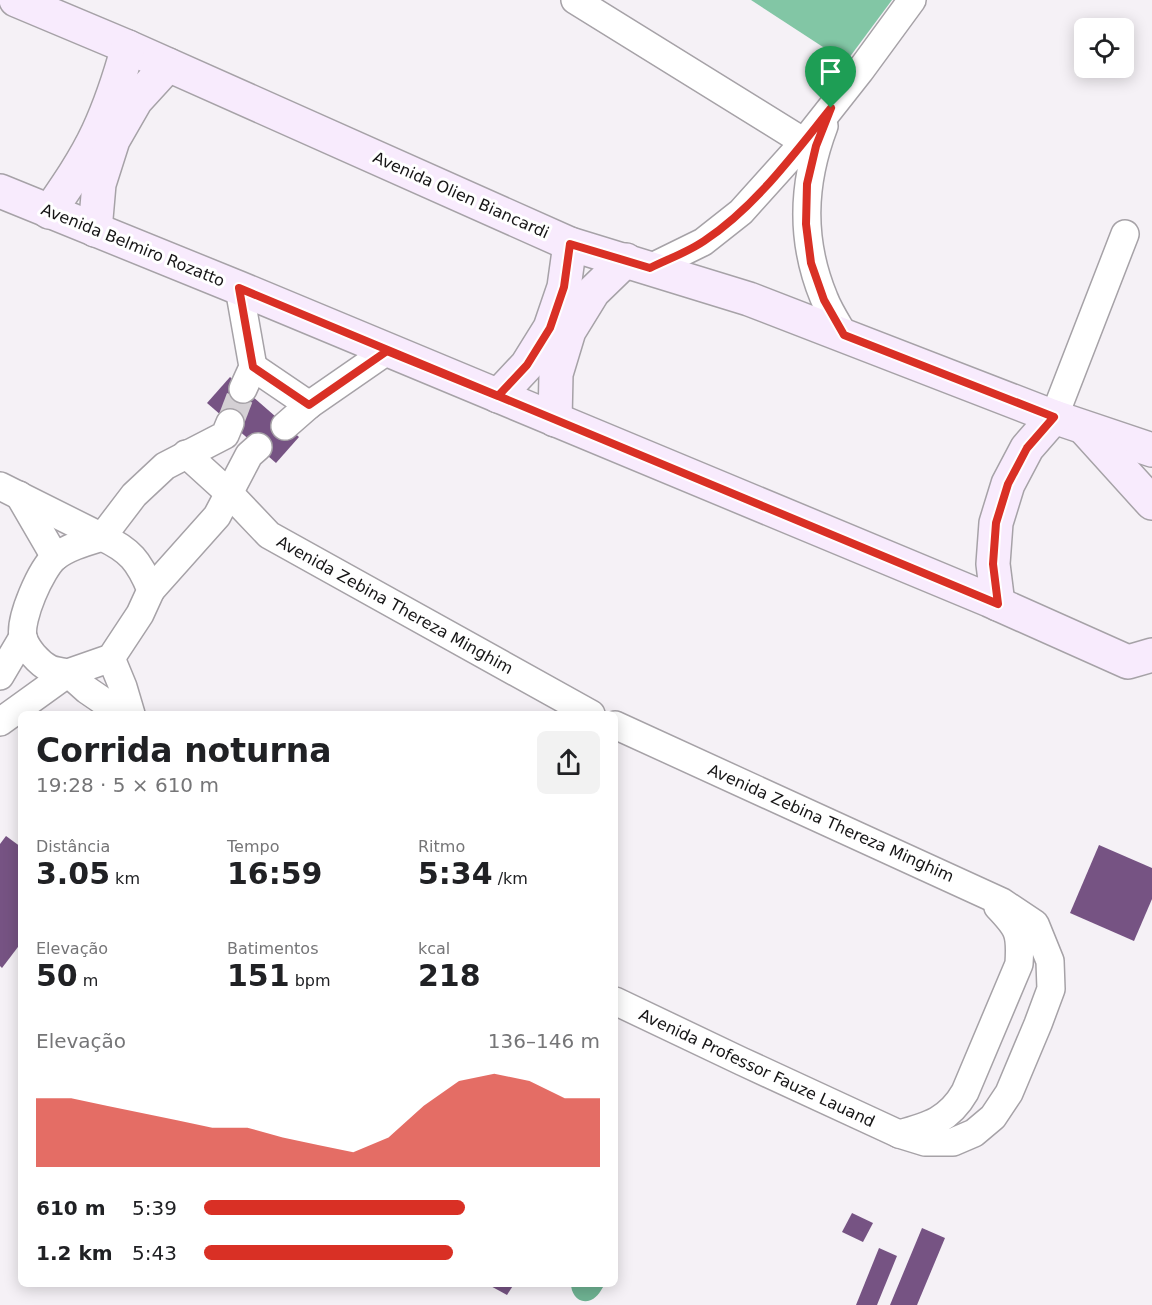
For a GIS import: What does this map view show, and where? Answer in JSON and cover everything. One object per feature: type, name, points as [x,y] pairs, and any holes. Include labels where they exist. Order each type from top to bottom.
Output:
[{"type":"street","name":"Avenida Olien Biancardi","points":[[16,0],[128,47],[570,244],[749,300],[1069,423],[1152,450]]},
{"type":"street","points":[[575,0],[804,142]]},
{"type":"street","points":[[555,420],[556,375],[569,331],[593,292],[638,264],[703,242],[741,212],[804,142],[912,0]]},
{"type":"street","points":[[49,212],[75,174],[97,134],[115,91],[128,47]]},
{"type":"street","points":[[95,230],[99,184],[113,140],[136,99],[168,65]]},
{"type":"street","points":[[831,108],[816,146],[807,184],[806,224],[811,263],[824,300],[844,335]]},
{"type":"street","name":"Avenida Belmiro Rozatto","points":[[0,190],[998,604],[1140,658]]},
{"type":"street","points":[[998,604],[993,564],[996,523],[1008,484],[1027,448],[1069,423],[1125,234]]},
{"type":"street","points":[[498,396],[527,365],[550,328],[564,287],[570,244]]},
{"type":"street","points":[[239,288],[248,378],[309,405]]},
{"type":"street","points":[[285,426],[309,405],[387,351]]},
{"type":"street","points":[[0,676],[23,637],[28,604],[45,570],[56,557],[74,547],[102,537],[134,495],[165,466],[225,435],[230,423]]},
{"type":"street","points":[[1069,423],[1152,503]]},
{"type":"street","points":[[0,722],[68,673],[111,658],[140,614],[151,590],[217,516],[249,455],[258,447]]},
{"type":"street","name":"Avenida Zebina Thereza Minghim","points":[[186,454],[230,494],[269,535],[586,711]]},
{"type":"street","points":[[9,490],[120,546],[132,556],[143,571],[151,590]]},
{"type":"street","points":[[9,490],[56,557]]},
{"type":"street","points":[[23,637],[31,651],[51,670],[68,673],[87,690],[118,711]]},
{"type":"street","points":[[111,658],[130,711]]},
{"type":"street","name":"Avenida Zebina Thereza Minghim","points":[[618,726],[982,891],[1035,924],[1050,962],[1051,990],[1009,1093],[993,1117],[974,1133],[953,1142],[925,1142],[899,1134]]},
{"type":"street","points":[[899,1134],[933,1124],[957,1106],[1019,964],[1020,945],[1015,925],[982,891]]},
{"type":"street","name":"Avenida Professor Fauze Lauand","points":[[618,1001],[899,1134]]},
{"type":"shaded area","points":[[751,0],[892,0],[846,62]]},
{"type":"shaded area","points":[[571,1287],[603,1287],[596,1297],[587,1301],[576,1298]]},
{"type":"building","points":[[230,377],[299,437],[276,463],[207,403]]},
{"type":"building","points":[[6,836],[18,845],[18,947],[2,968],[0,966],[0,844]]},
{"type":"building","points":[[1099,845],[1152,868],[1152,899],[1134,941],[1070,913]]},
{"type":"building","points":[[852,1213],[873,1223],[863,1242],[842,1232]]},
{"type":"building","points":[[922,1228],[945,1238],[917,1305],[890,1305]]},
{"type":"building","points":[[879,1248],[897,1256],[877,1305],[856,1305]]},
{"type":"building","points":[[492,1287],[512,1287],[507,1295]]},
{"type":"tunnel","points":[[230,423],[243,389]]},
{"type":"route","points":[[831,108],[804,142],[741,212],[703,242],[650,268],[570,244],[564,287],[550,328],[527,365],[498,396],[387,351],[309,405],[253,367],[239,288],[387,351],[998,604],[993,564],[996,523],[1008,484],[1027,448],[1054,417],[844,335],[824,300],[811,263],[806,224],[807,184],[816,146],[831,108]]}]
